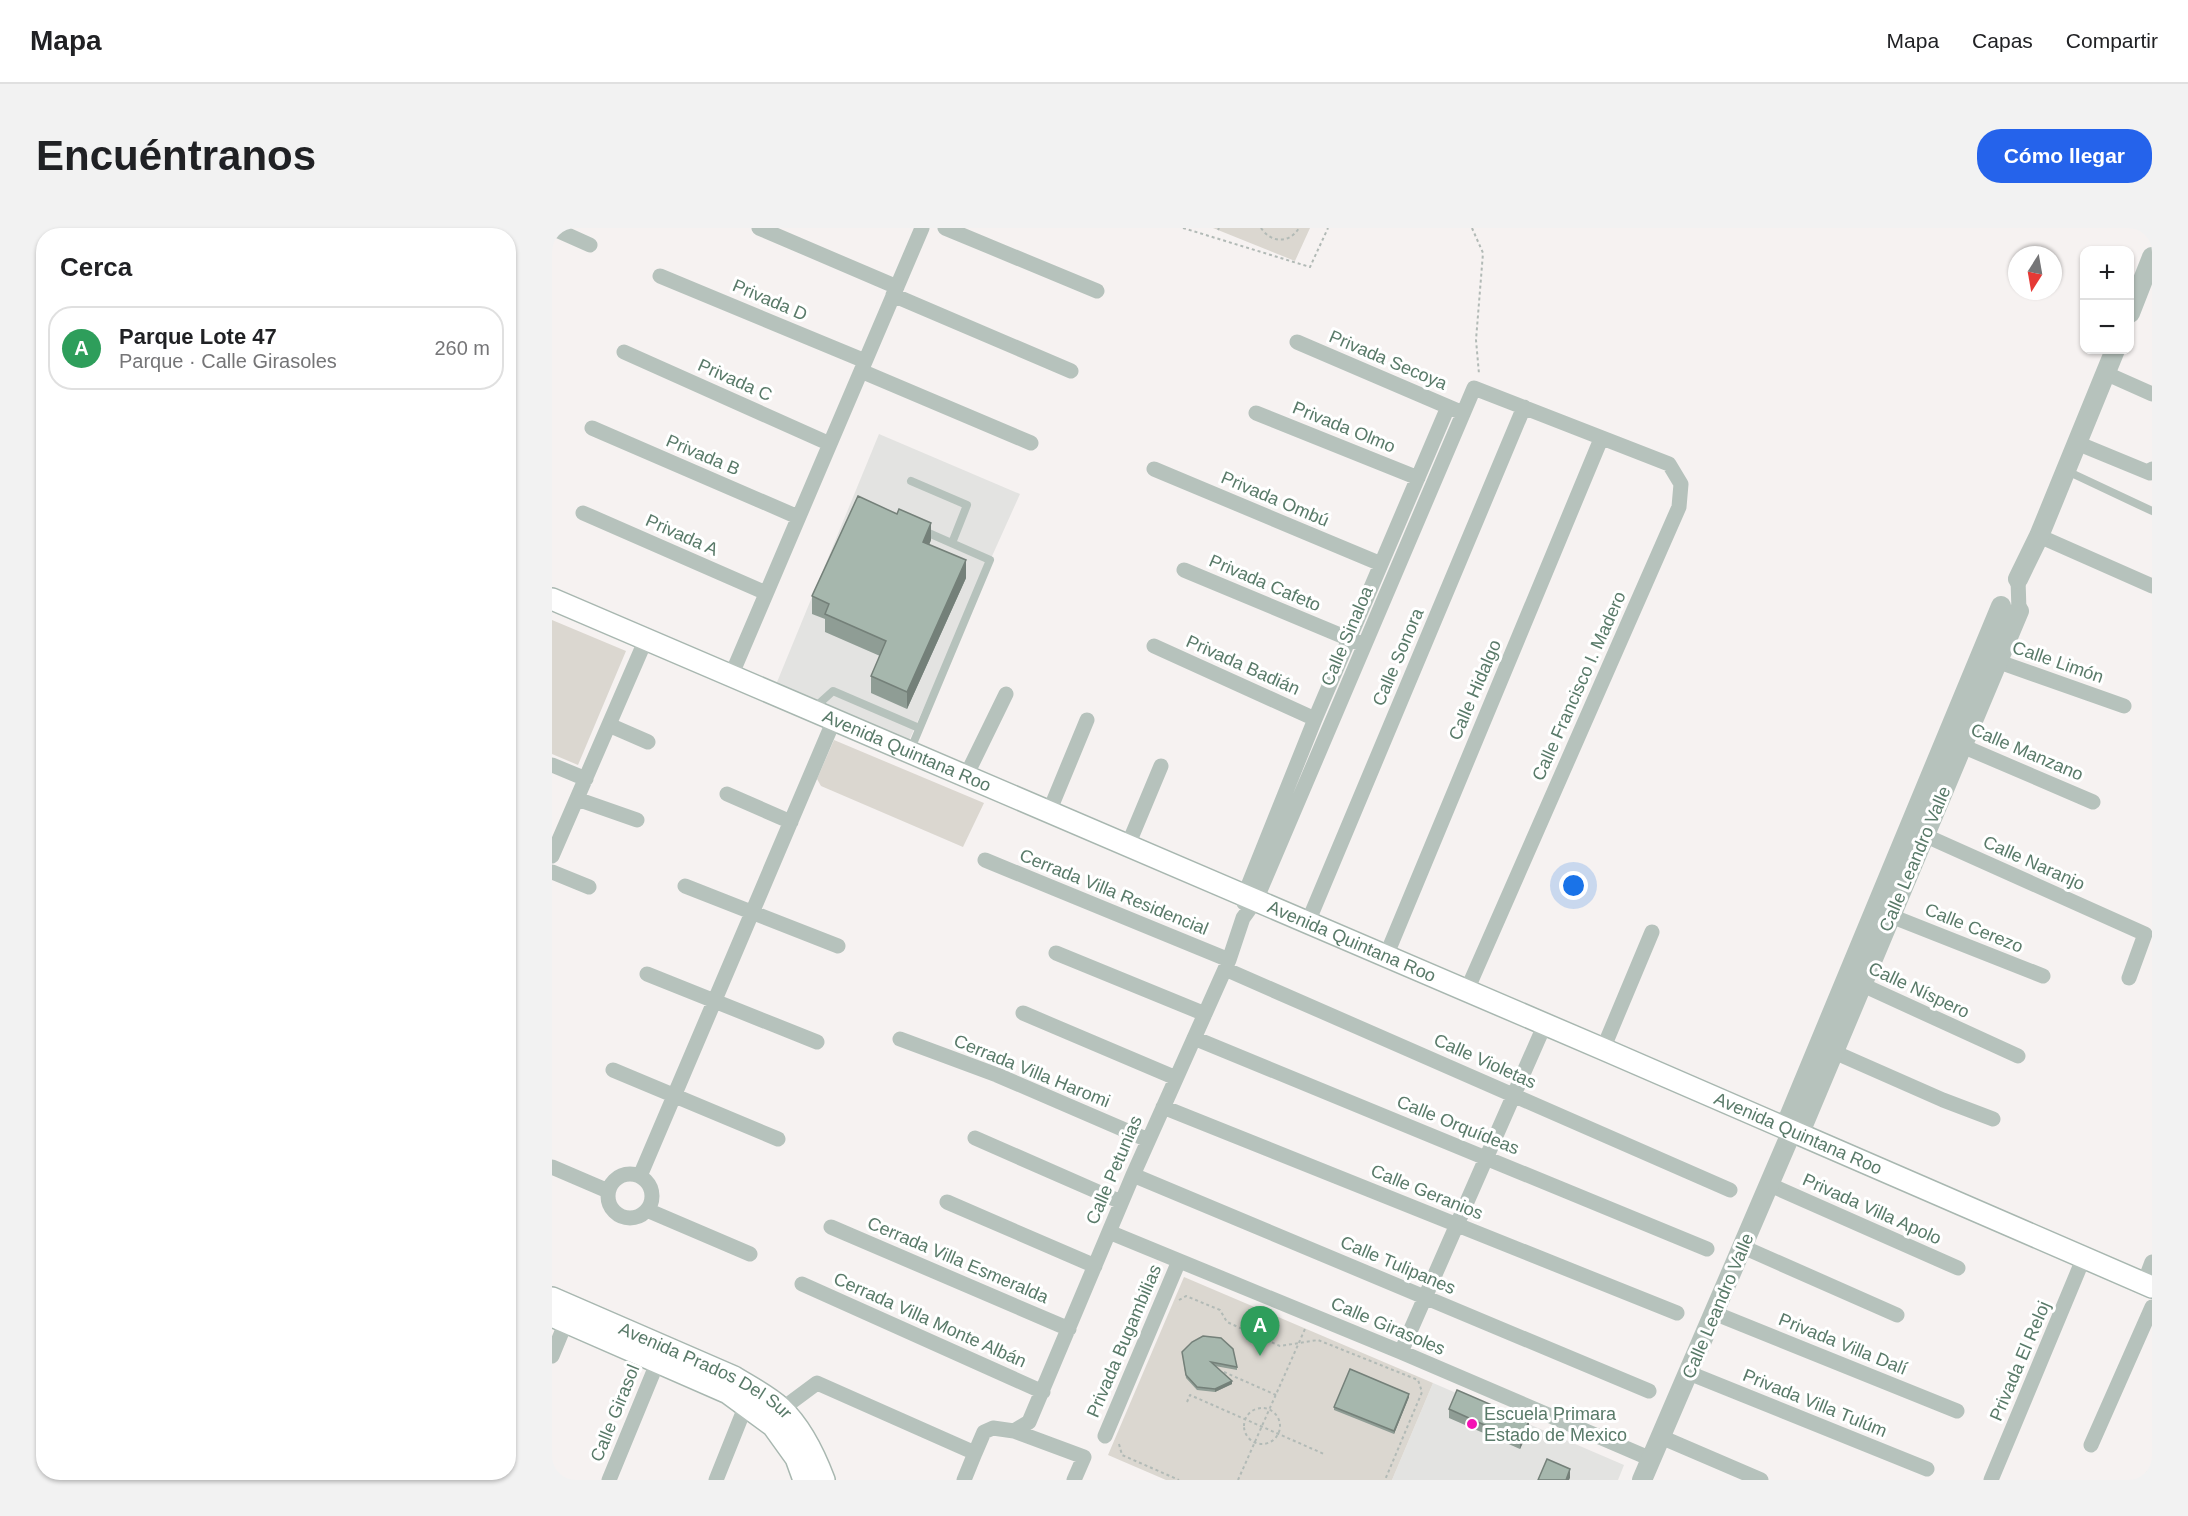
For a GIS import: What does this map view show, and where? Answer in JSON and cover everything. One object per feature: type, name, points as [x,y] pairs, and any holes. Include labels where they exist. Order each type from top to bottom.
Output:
[{"type":"main road","name":"Avenida Quintana Roo","points":[[552,599],[1604,1048],[2148,1285]]},
{"type":"main road","name":"Avenida Prados Del Sur","points":[[552,1298],[734,1377],[782,1409],[812,1451],[818,1479]]},
{"type":"main road","name":"Avenida Prados Del Sur","points":[[559,1319],[728,1393],[773,1426],[796,1458],[818,1479]]},
{"type":"street","points":[[552,228],[590,244]]},
{"type":"street","points":[[759,228],[1071,371]]},
{"type":"street","points":[[730,676],[922,228]]},
{"type":"street","points":[[945,228],[1097,291]]},
{"type":"street","points":[[2134,304],[2150,268]]},
{"type":"street","name":"Privada D","points":[[660,276],[1031,444]]},
{"type":"street","name":"Privada Secoya","points":[[1298,342],[1463,413]]},
{"type":"street","name":"Privada C","points":[[624,352],[830,444]]},
{"type":"street","name":"Calle Leandro Valle","points":[[1792,1131],[1789,1117],[1854,981],[2010,609],[2018,579],[2039,536],[2113,354]]},
{"type":"street","points":[[2105,373],[2152,394]]},
{"type":"street","name":"Calle Francisco I. Madero","points":[[1467,990],[1679,507],[1681,484],[1669,464],[1474,388]]},
{"type":"street","name":"Calle Sinaloa","points":[[1250,898],[1364,645],[1474,388]]},
{"type":"street","name":"Calle Sinaloa","points":[[1250,898],[1315,718],[1448,407]]},
{"type":"street","name":"Calle Sonora","points":[[1308,922],[1524,407]]},
{"type":"street","name":"Privada Olmo","points":[[1256,413],[1418,478]]},
{"type":"street","name":"Privada B","points":[[592,428],[798,517]]},
{"type":"street","name":"Calle Hidalgo","points":[[1386,956],[1601,439]]},
{"type":"street","points":[[2077,443],[2150,473],[2152,469]]},
{"type":"street","name":"Privada Ombú","points":[[1154,469],[1381,564]]},
{"type":"street","name":"Privada A","points":[[583,513],[766,593]]},
{"type":"street","points":[[2039,536],[2152,586]]},
{"type":"street","name":"Privada Cafeto","points":[[1184,570],[1364,645]]},
{"type":"street","points":[[552,856],[556,839],[586,779],[646,639]]},
{"type":"street","name":"Privada Badián","points":[[1154,646],[1315,718]]},
{"type":"street","name":"Calle Limón","points":[[1989,658],[2124,706]]},
{"type":"street","points":[[966,776],[1006,694]]},
{"type":"street","points":[[640,1176],[834,720]]},
{"type":"street","points":[[1049,812],[1087,720]]},
{"type":"street","points":[[609,725],[648,742]]},
{"type":"street","name":"Calle Manzano","points":[[1954,742],[2093,802]]},
{"type":"street","points":[[552,765],[586,779]]},
{"type":"street","points":[[1128,845],[1161,766]]},
{"type":"street","points":[[727,794],[791,822]]},
{"type":"street","points":[[577,799],[637,820]]},
{"type":"street","name":"Calle Leandro Valle","points":[[1642,1480],[1792,1131],[1804,1123],[1834,1052],[1854,981],[1891,916],[1916,832]]},
{"type":"street","name":"Calle Naranjo","points":[[1916,832],[2145,934],[2129,978]]},
{"type":"street","name":"Cerrada Villa Residencial","points":[[985,860],[1227,964]]},
{"type":"street","points":[[552,872],[589,887]]},
{"type":"street","points":[[685,886],[838,946]]},
{"type":"street","name":"Calle Petunias","points":[[1014,1431],[1029,1422],[1043,1392],[1133,1174],[1227,964],[1250,898]]},
{"type":"street","name":"Calle Cerezo","points":[[1891,916],[2043,976]]},
{"type":"street","points":[[1604,1048],[1652,932]]},
{"type":"street","points":[[1056,953],[1204,1014]]},
{"type":"street","name":"Calle Violetas","points":[[1227,964],[1514,1095],[1730,1190]]},
{"type":"street","points":[[647,974],[817,1042]]},
{"type":"street","name":"Calle Níspero","points":[[1854,981],[1974,1038],[2018,1056]]},
{"type":"street","points":[[1023,1013],[1176,1078]]},
{"type":"street","points":[[1401,1352],[1545,1024]]},
{"type":"street","name":"Calle Orquídeas","points":[[1194,1038],[1707,1249]]},
{"type":"street","name":"Cerrada Villa Haromi","points":[[900,1039],[997,1075],[1148,1140]]},
{"type":"street","points":[[1834,1052],[1943,1100],[1993,1119]]},
{"type":"street","points":[[613,1070],[778,1139]]},
{"type":"street","name":"Calle Geranios","points":[[1163,1107],[1677,1313]]},
{"type":"street","points":[[975,1138],[1121,1202]]},
{"type":"street","points":[[552,1167],[608,1191]]},
{"type":"street","points":[[630,1174],[640,1176],[650,1185],[652,1198],[647,1210],[635,1218],[620,1216],[610,1205],[608,1191],[613,1182],[621,1176],[630,1174]]},
{"type":"street","name":"Calle Tulipanes","points":[[1133,1174],[1649,1391]]},
{"type":"street","name":"Privada Villa Apolo","points":[[1770,1185],[1958,1268]]},
{"type":"street","points":[[947,1202],[1095,1266]]},
{"type":"street","points":[[647,1210],[750,1254]]},
{"type":"street","name":"Cerrada Villa Esmeralda","points":[[831,1227],[1069,1329]]},
{"type":"street","name":"Calle Girasoles","points":[[1109,1232],[1401,1352],[1651,1459]]},
{"type":"street","points":[[1743,1247],[1897,1315]]},
{"type":"street","name":"Privada El Reloj","points":[[1991,1480],[2084,1257]]},
{"type":"street","name":"Privada Bugambilias","points":[[1112,1438],[1179,1261]]},
{"type":"street","points":[[2148,1285],[2152,1263]]},
{"type":"street","name":"Cerrada Villa Monte Albán","points":[[802,1284],[1043,1392]]},
{"type":"street","points":[[2091,1445],[2152,1307]]},
{"type":"street","name":"Privada Villa Dalí","points":[[1714,1313],[1957,1411]]},
{"type":"street","points":[[552,1356],[559,1319]]},
{"type":"street","name":"Calle Girasol","points":[[609,1480],[658,1361]]},
{"type":"street","name":"Privada Villa Tulúm","points":[[1689,1372],[1927,1469]]},
{"type":"street","points":[[782,1409],[817,1383],[975,1453]]},
{"type":"street","points":[[716,1480],[746,1405]]},
{"type":"street","points":[[964,1480],[984,1432],[993,1428],[1014,1431],[1084,1457],[1074,1480]]},
{"type":"street","points":[[1661,1437],[1761,1480]]},
{"type":"lane","points":[[2066,471],[2152,511]]},
{"type":"lane","points":[[911,481],[967,505],[952,543]]},
{"type":"lane","points":[[909,752],[990,560],[915,526]]},
{"type":"lane","points":[[811,710],[833,691],[919,728]]},
{"type":"path","points":[[1183,228],[1310,267],[1328,228]]},
{"type":"path","points":[[1261,228],[1266,235],[1279,240],[1292,236],[1299,228]]},
{"type":"path","points":[[1472,228],[1483,253],[1476,340],[1480,370],[1474,388]]},
{"type":"path","points":[[1176,1306],[1179,1299],[1186,1296],[1193,1298],[1222,1311],[1227,1322],[1280,1346],[1323,1341],[1418,1380],[1422,1392],[1385,1480]]},
{"type":"path","points":[[1238,1480],[1305,1329]]},
{"type":"path","points":[[1224,1372],[1276,1395]]},
{"type":"path","points":[[1196,1398],[1200,1389]]},
{"type":"path","points":[[1187,1402],[1190,1395],[1324,1454]]},
{"type":"path","points":[[1256,1409],[1269,1410],[1279,1421],[1278,1434],[1267,1443],[1255,1442],[1245,1432],[1246,1419],[1256,1409]]},
{"type":"path","points":[[1112,1438],[1122,1455],[1179,1480]]},
{"type":"shaded area","points":[[1213,228],[1310,228],[1295,261]]},
{"type":"shaded area","points":[[879,434],[1020,494],[907,745],[775,687]]},
{"type":"shaded area","points":[[552,620],[626,651],[578,765],[552,754]]},
{"type":"shaded area","points":[[834,740],[984,803],[963,847],[821,786],[817,779]]},
{"type":"shaded area","points":[[1184,1277],[1433,1383],[1392,1480],[1166,1480],[1108,1455]]},
{"type":"shaded area","name":"Escuela Primara Estado de Mexico","points":[[1433,1383],[1624,1465],[1618,1480],[1392,1480]]},
{"type":"building","points":[[858,496],[897,514],[899,509],[931,523],[923,542],[966,560],[907,692],[871,676],[886,641],[825,614],[829,604],[812,596]]},
{"type":"building","points":[[1203,1336],[1221,1338],[1233,1349],[1237,1367],[1211,1362],[1232,1381],[1215,1389],[1197,1387],[1186,1375],[1182,1352],[1192,1342]]},
{"type":"building","points":[[1350,1369],[1409,1394],[1394,1431],[1334,1407]]},
{"type":"building","points":[[1457,1390],[1529,1421],[1520,1441],[1449,1409]]},
{"type":"building","points":[[1547,1459],[1570,1469],[1566,1480],[1538,1480]]},
{"type":"place","name":"Parque Lote 47","points":[[1260,1356]]},
{"type":"place","name":"Escuela Primara Estado de Mexico","points":[[1472,1424]]}]
